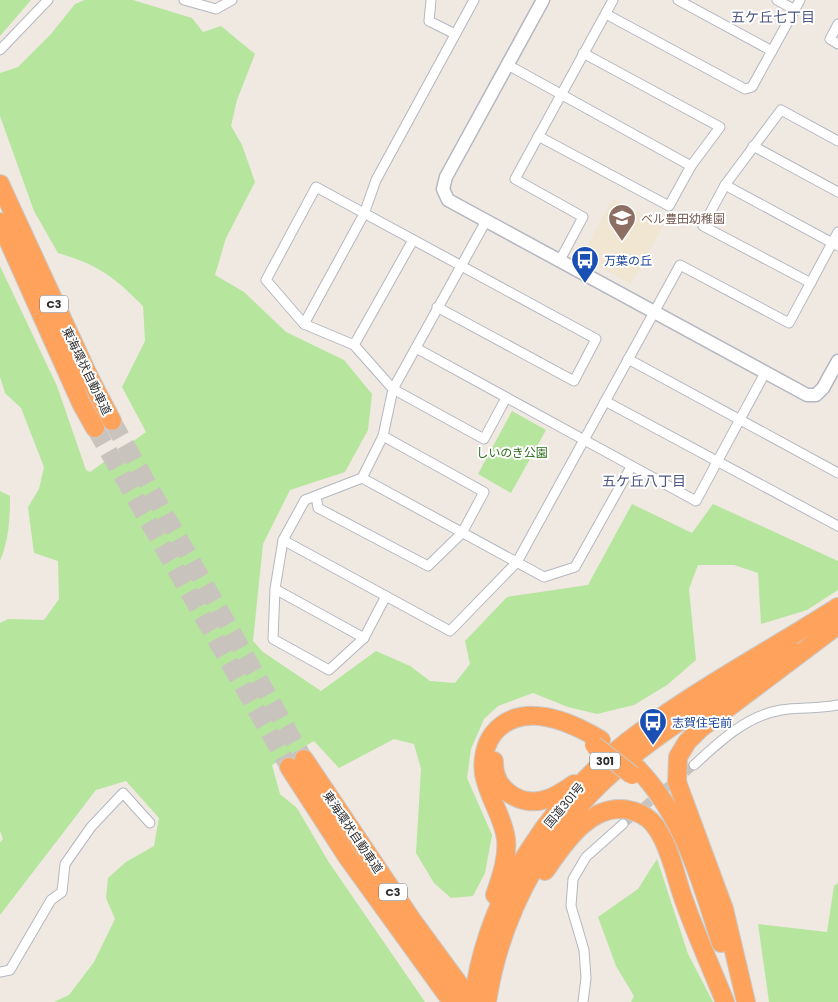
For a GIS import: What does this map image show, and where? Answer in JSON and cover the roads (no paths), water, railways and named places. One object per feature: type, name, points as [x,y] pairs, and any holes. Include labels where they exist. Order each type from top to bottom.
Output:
[{"type":"highway","name":"東海環状自動車道","points":[[0,184],[90,379],[112,421]]},
{"type":"highway","name":"東海環状自動車道","points":[[0,222],[45,325],[95,428]]},
{"type":"highway","name":"国道301号","points":[[479,1001],[492,923],[511,882],[533,844],[559,808],[590,775],[634,736],[838,607]]},
{"type":"highway","name":"国道301号","points":[[479,1001],[521,891],[549,843],[584,800],[637,752],[838,618]]},
{"type":"highway","points":[[746,1002],[724,909],[680,792],[676,765],[686,742],[701,728],[838,625]]},
{"type":"highway","points":[[598,742],[552,728],[534,726],[518,728],[500,743],[494,757],[494,773],[502,786],[514,797],[530,802],[548,799],[575,782],[631,735],[674,709]]},
{"type":"highway","points":[[479,1001],[482,942],[506,851],[504,830],[484,774],[484,756],[490,740],[505,723],[520,717],[537,716],[565,722],[598,742],[635,771],[664,800],[686,840],[740,1002]]},
{"type":"highway","name":"東海環状自動車道","points":[[297,763],[399,931],[452,1002]]},
{"type":"highway","points":[[635,771],[659,808],[678,846],[731,1002]]},
{"type":"highway","name":"東海環状自動車道","points":[[310,783],[412,920],[479,1001]]},
{"type":"highway","points":[[479,1001],[522,910],[542,875],[562,846],[582,825],[599,813],[627,809],[644,816],[658,830],[665,844],[691,919],[725,1002]]},
{"type":"street","points":[[0,50],[48,0]]},
{"type":"street","points":[[184,0],[216,9],[232,0]]},
{"type":"street","points":[[431,0],[428,21],[455,34]]},
{"type":"street","points":[[304,324],[364,214],[376,180],[474,0]]},
{"type":"street","points":[[543,0],[446,177],[442,190],[448,200],[807,395],[816,395],[823,388],[838,361]]},
{"type":"street","points":[[560,260],[583,217],[515,179],[614,0]]},
{"type":"street","points":[[678,0],[772,52]]},
{"type":"street","points":[[777,0],[795,10]]},
{"type":"street","points":[[606,14],[745,89],[752,87],[800,0]]},
{"type":"street","points":[[838,24],[830,39],[838,44]]},
{"type":"street","points":[[538,136],[669,206],[691,166],[720,127],[584,53]]},
{"type":"street","points":[[508,65],[691,166]]},
{"type":"street","points":[[811,283],[703,226],[725,185],[781,110],[838,141]]},
{"type":"street","points":[[754,146],[838,192]]},
{"type":"street","points":[[725,185],[835,244]]},
{"type":"street","points":[[437,307],[574,381],[596,339],[316,187],[266,280],[304,324],[354,345],[393,389],[484,439],[506,398]]},
{"type":"street","points":[[386,596],[364,638],[329,670],[273,639],[275,589],[283,540],[305,500],[362,478],[383,436],[393,389],[486,221]]},
{"type":"street","points":[[283,540],[450,631],[517,562],[680,265],[789,323],[835,244],[838,232]]},
{"type":"street","points":[[354,345],[413,240]]},
{"type":"street","points":[[416,348],[696,501],[765,372]]},
{"type":"street","points":[[628,359],[838,473]]},
{"type":"street","points":[[605,401],[838,526]]},
{"type":"street","points":[[316,496],[318,508],[428,566],[462,533],[484,492],[383,436]]},
{"type":"street","points":[[362,478],[544,577],[576,567],[631,466]]},
{"type":"street","points":[[275,589],[364,638]]},
{"type":"street","points":[[694,765],[718,743],[746,723],[780,710],[838,705]]},
{"type":"street","points":[[0,972],[10,970],[51,900],[62,892],[65,864],[91,827],[123,793],[150,823]]},
{"type":"street","points":[[582,1002],[586,978],[584,950],[570,906],[573,879],[586,857],[623,824]]},
{"type":"tunnel","points":[[112,421],[304,759]]},
{"type":"tunnel","points":[[95,428],[289,767]]},
{"type":"tunnel","points":[[623,824],[694,765]]},
{"type":"place","name":"ベル豊田幼稚園","points":[[622,242]]},
{"type":"place","name":"万葉の丘","points":[[585,284]]},
{"type":"place","name":"志賀住宅前","points":[[653,746]]},
{"type":"district","name":"五ケ丘七丁目","points":[[773,17]]},
{"type":"district","name":"五ケ丘八丁目","points":[[644,481]]},
{"type":"park label","name":"しいのき公園","points":[[512,452]]}]
